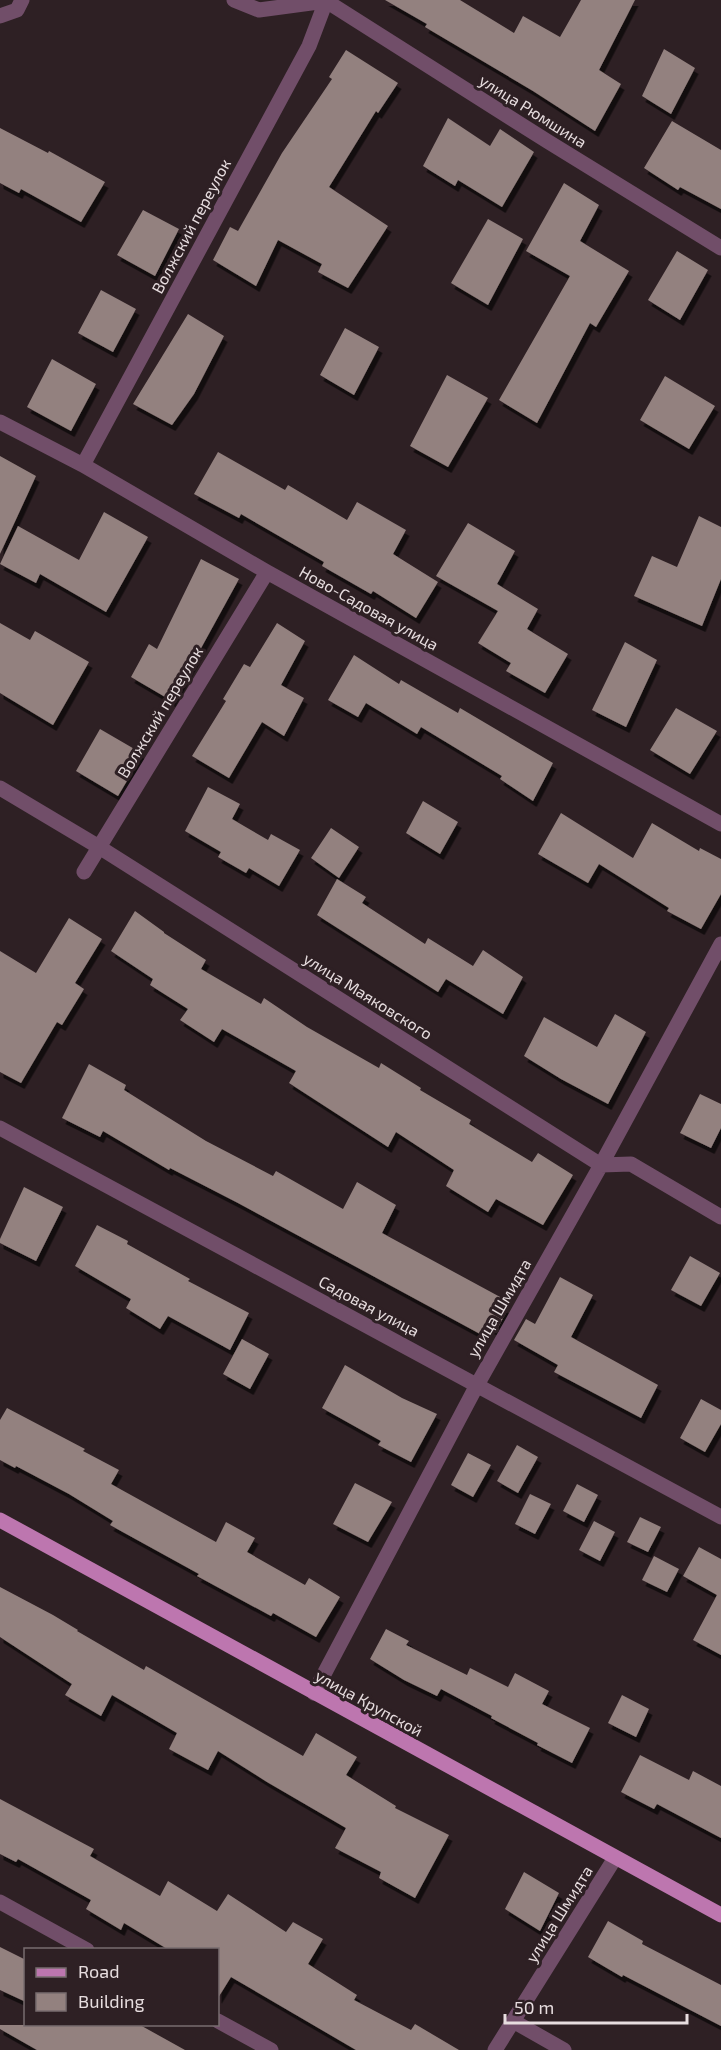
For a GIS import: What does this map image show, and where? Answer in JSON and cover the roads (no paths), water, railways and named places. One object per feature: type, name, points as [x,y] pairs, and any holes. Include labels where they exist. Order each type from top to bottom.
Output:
[{"type":"main road","name":"улица Крупской","points":[[0,1521],[721,1915]]},
{"type":"street","points":[[0,16],[17,10],[22,0]]},
{"type":"street","points":[[234,0],[259,10],[326,1]]},
{"type":"street","name":"улица Рюмшина","points":[[326,1],[721,248]]},
{"type":"street","name":"Волжский переулок","points":[[83,465],[309,46],[326,1]]},
{"type":"street","name":"Ново-Садовая улица","points":[[0,422],[83,465],[267,572],[721,824]]},
{"type":"street","name":"Волжский переулок","points":[[84,872],[267,572]]},
{"type":"street","name":"улица Маяковского","points":[[0,788],[99,847],[601,1166]]},
{"type":"street","name":"улица Шмидта","points":[[314,1693],[477,1385],[601,1166],[721,944]]},
{"type":"street","name":"Садовая улица","points":[[0,1128],[721,1517]]},
{"type":"street","points":[[601,1166],[631,1164],[721,1217]]},
{"type":"street","name":"улица Шмидта","points":[[495,2050],[615,1858]]},
{"type":"street","points":[[0,1902],[83,1948]]},
{"type":"street","points":[[513,2021],[564,2050]]},
{"type":"street","points":[[219,2022],[271,2050]]}]
